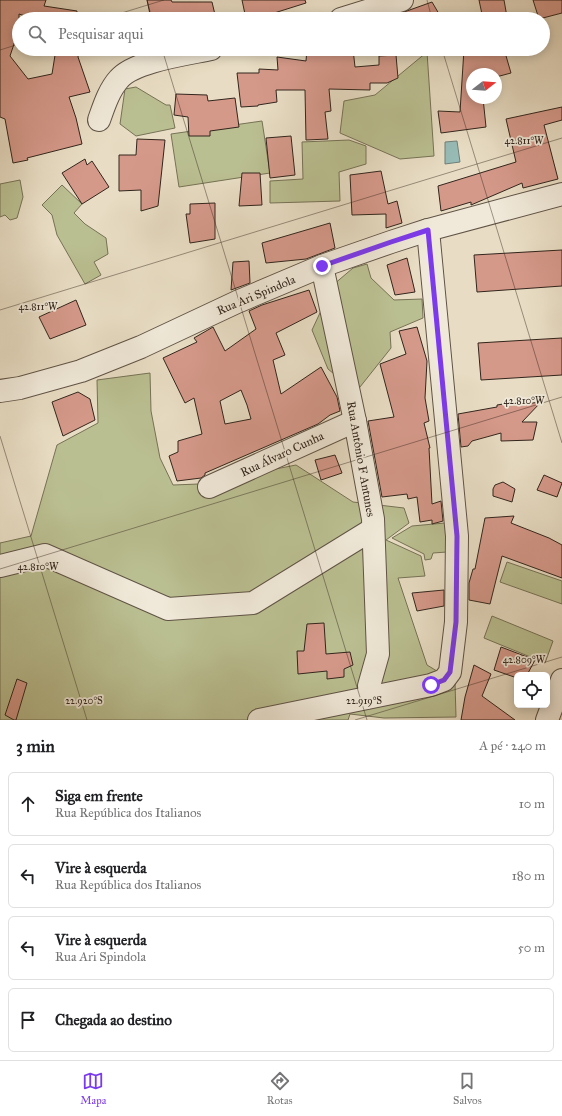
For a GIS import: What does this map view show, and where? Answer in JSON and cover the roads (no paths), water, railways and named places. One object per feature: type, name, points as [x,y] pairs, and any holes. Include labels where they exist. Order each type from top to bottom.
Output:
[{"type":"street","points":[[363,12],[402,0]]},
{"type":"street","points":[[99,120],[111,91],[120,78],[130,70],[143,64],[177,56]]},
{"type":"street","name":"Rua Ari Spindola","points":[[0,391],[20,388],[81,371],[322,266],[428,230],[562,194]]},
{"type":"street","points":[[260,720],[310,715],[431,685],[444,680],[450,672],[456,622],[457,536],[428,230]]},
{"type":"street","name":"Rua Antônio F Antunes","points":[[322,266],[355,421],[372,519],[378,654],[369,686]]},
{"type":"street","name":"Rua Álvaro Cunha","points":[[209,487],[355,421]]},
{"type":"street","points":[[0,566],[46,555],[168,609],[253,603],[373,529]]},
{"type":"street","points":[[547,720],[562,680]]},
{"type":"water","points":[[457,141],[460,162],[445,164],[445,142]]}]
